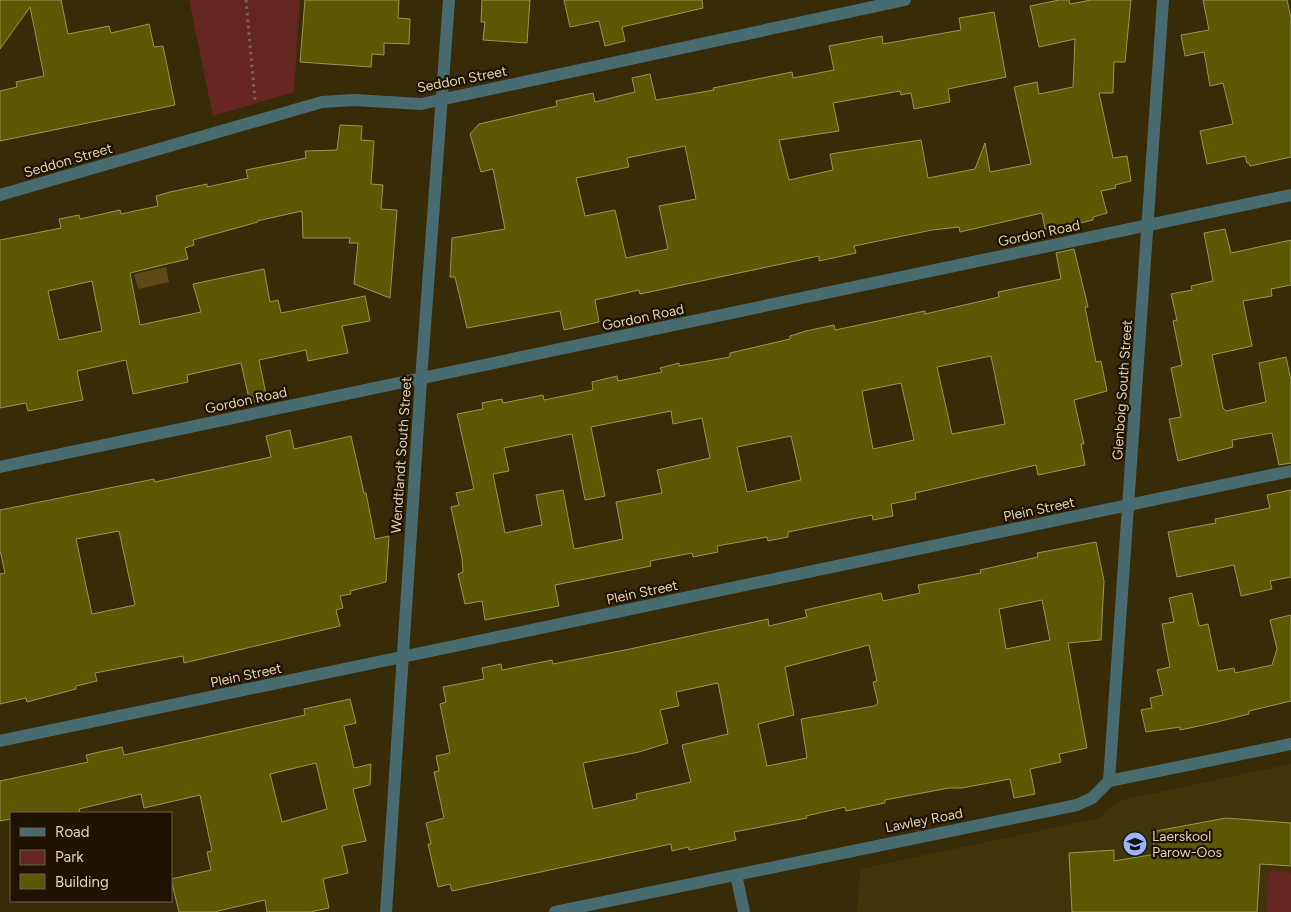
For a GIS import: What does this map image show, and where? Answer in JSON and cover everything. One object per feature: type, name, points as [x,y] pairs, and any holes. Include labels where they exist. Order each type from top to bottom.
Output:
[{"type":"street","name":"Wendtlandt South Street","points":[[386,912],[404,657],[420,380],[449,0]]},
{"type":"street","name":"Seddon Street","points":[[0,195],[322,102],[354,100],[420,104],[905,0]]},
{"type":"street","name":"Glenboig South Street","points":[[1109,781],[1163,0]]},
{"type":"street","name":"Gordon Road","points":[[0,467],[1291,195]]},
{"type":"street","name":"Plein Street","points":[[0,741],[1291,471]]},
{"type":"street","points":[[1109,781],[1291,744]]},
{"type":"street","name":"Lawley Road","points":[[555,912],[1077,805],[1092,798],[1109,781]]},
{"type":"street","points":[[736,875],[744,912]]},
{"type":"path","points":[[246,0],[256,110]]},
{"type":"shaded area","points":[[166,267],[169,282],[138,289],[134,274]]},
{"type":"shaded area","name":"Laerskool Parow-Oos","points":[[1291,764],[1291,912],[857,912],[860,869],[1099,818],[1118,801]]},
{"type":"green space","points":[[189,0],[300,0],[294,92],[213,116]]},
{"type":"green space","points":[[1269,871],[1291,873],[1291,912],[1266,912]]},
{"type":"building","points":[[0,0],[61,0],[68,34],[109,26],[111,33],[149,24],[154,47],[163,46],[175,105],[0,141],[0,91],[17,87],[16,82],[44,76],[30,7],[0,49]]},
{"type":"building","points":[[305,0],[399,0],[398,18],[410,19],[409,44],[384,43],[384,55],[372,54],[371,67],[300,62]]},
{"type":"building","points":[[482,0],[530,0],[527,43],[483,40],[485,22],[481,22]]},
{"type":"building","points":[[564,0],[702,0],[703,8],[622,27],[625,41],[605,46],[599,21],[570,27]]},
{"type":"building","points":[[1059,0],[1069,0],[1070,4],[1091,0],[1131,0],[1125,62],[1114,62],[1113,93],[1099,93],[1113,158],[1127,156],[1131,181],[1115,185],[1116,188],[1101,191],[1107,213],[1093,217],[1093,220],[1051,230],[1051,228],[1045,229],[1042,213],[960,232],[959,227],[932,230],[854,246],[856,253],[819,261],[819,256],[640,294],[639,290],[595,300],[599,322],[564,330],[560,311],[467,328],[455,277],[450,277],[452,238],[505,229],[493,169],[481,172],[470,134],[479,124],[557,106],[556,101],[593,93],[595,102],[635,92],[632,78],[650,74],[656,100],[714,90],[713,88],[792,72],[793,78],[834,70],[829,46],[882,36],[883,44],[961,30],[959,18],[994,12],[1006,77],[948,89],[950,102],[914,109],[911,93],[901,95],[900,91],[833,103],[839,131],[779,140],[789,180],[833,170],[830,154],[921,140],[928,178],[975,169],[985,143],[990,172],[1031,164],[1014,87],[1037,82],[1039,94],[1073,87],[1075,39],[1039,47],[1030,6]],"holes":[[[685,146],[696,199],[659,206],[668,249],[626,258],[615,210],[585,216],[576,178],[629,167],[627,158]]]},
{"type":"building","points":[[1203,0],[1287,0],[1291,18],[1291,157],[1250,166],[1245,156],[1207,164],[1200,131],[1233,124],[1223,83],[1210,86],[1204,52],[1185,56],[1181,35],[1209,30]]},
{"type":"building","points":[[340,125],[362,126],[361,140],[374,141],[371,184],[383,185],[381,209],[397,210],[390,298],[354,284],[358,243],[349,243],[350,238],[303,238],[302,211],[257,221],[193,240],[194,245],[185,248],[188,259],[130,273],[140,325],[201,312],[193,284],[264,269],[270,302],[278,300],[281,313],[365,296],[370,321],[342,326],[348,353],[308,361],[306,350],[259,360],[267,399],[250,403],[241,363],[187,375],[188,382],[133,394],[126,360],[77,371],[83,400],[28,411],[26,403],[0,408],[0,240],[61,228],[59,219],[79,215],[80,219],[120,210],[121,214],[158,206],[156,196],[207,184],[207,187],[248,178],[246,170],[306,158],[305,151],[337,150]],"holes":[[[92,281],[102,331],[59,340],[48,291]]]},
{"type":"building","points":[[1225,229],[1231,253],[1291,240],[1291,285],[1271,289],[1272,296],[1243,301],[1252,346],[1212,355],[1223,408],[1226,411],[1266,402],[1259,363],[1286,357],[1291,380],[1291,463],[1279,465],[1272,433],[1232,440],[1233,447],[1178,461],[1169,419],[1181,417],[1171,368],[1182,365],[1173,321],[1177,320],[1171,294],[1192,290],[1191,286],[1213,281],[1204,233]]},
{"type":"building","points":[[1074,249],[1088,307],[1085,307],[1096,362],[1101,361],[1107,391],[1074,400],[1084,444],[1081,444],[1085,465],[1038,475],[1036,465],[915,493],[916,499],[891,504],[893,516],[873,520],[872,515],[788,532],[788,537],[768,541],[767,537],[717,546],[718,552],[693,557],[692,553],[650,561],[651,566],[555,585],[559,606],[485,620],[482,601],[465,604],[458,574],[463,572],[462,558],[451,507],[459,505],[456,493],[474,489],[457,414],[483,409],[482,403],[502,399],[503,403],[543,395],[544,400],[593,390],[592,382],[617,376],[618,381],[662,372],[660,368],[679,363],[679,366],[730,357],[730,353],[790,339],[790,336],[806,331],[834,325],[835,330],[925,311],[925,314],[999,297],[998,292],[1061,279],[1056,253]],"holes":[[[991,356],[1005,424],[952,434],[937,367]],[[901,383],[914,440],[873,449],[862,391]],[[671,411],[673,424],[702,418],[710,458],[657,470],[662,493],[616,502],[623,539],[574,549],[563,490],[536,495],[542,525],[505,533],[493,474],[509,471],[504,448],[572,434],[585,500],[605,496],[591,427]],[[791,436],[801,480],[747,492],[737,447]]]},
{"type":"building","points":[[290,430],[294,449],[351,436],[364,493],[366,493],[375,539],[389,536],[386,582],[350,591],[351,594],[340,596],[343,608],[336,610],[340,626],[184,663],[183,656],[95,673],[97,681],[76,686],[76,689],[27,702],[26,698],[0,704],[0,574],[5,573],[0,550],[0,510],[154,479],[155,482],[271,457],[266,436]],"holes":[[[119,531],[135,605],[92,614],[76,539]]]},
{"type":"building","points":[[1291,490],[1291,577],[1270,581],[1272,589],[1241,596],[1234,565],[1177,577],[1168,532],[1216,523],[1215,519],[1270,508],[1267,495]]},
{"type":"building","points":[[1096,542],[1104,581],[1101,640],[1068,643],[1087,748],[1059,754],[1061,762],[1030,769],[1035,794],[1014,798],[1010,779],[962,788],[949,788],[885,800],[885,803],[846,811],[845,807],[806,816],[807,818],[734,832],[736,840],[689,850],[688,847],[672,851],[671,844],[452,891],[450,884],[438,887],[428,844],[431,844],[426,823],[444,818],[434,772],[439,771],[436,756],[450,753],[440,704],[446,702],[443,687],[484,679],[482,668],[501,664],[502,670],[552,660],[553,664],[768,619],[769,626],[807,617],[805,610],[881,593],[883,601],[920,593],[918,585],[981,573],[980,570],[1038,557],[1037,553]],"holes":[[[1042,600],[1050,640],[1006,649],[999,609]],[[869,645],[877,681],[873,682],[878,703],[874,706],[801,719],[807,758],[767,766],[758,724],[794,715],[785,667]],[[718,683],[728,734],[682,745],[691,782],[636,794],[637,799],[593,809],[583,763],[639,752],[668,743],[660,710],[679,706],[676,692]]]},
{"type":"building","points":[[1192,593],[1199,626],[1208,624],[1218,671],[1234,668],[1235,673],[1272,665],[1277,649],[1270,620],[1291,615],[1291,701],[1249,711],[1249,714],[1213,723],[1180,730],[1180,727],[1146,732],[1141,710],[1152,708],[1150,698],[1163,695],[1157,670],[1170,667],[1162,624],[1174,622],[1169,598]]},
{"type":"building","points":[[350,699],[356,723],[344,726],[354,768],[371,764],[370,785],[353,789],[366,841],[342,846],[348,873],[323,879],[329,908],[310,912],[267,912],[265,900],[214,912],[179,912],[172,879],[211,870],[207,852],[212,851],[200,795],[144,808],[141,794],[79,809],[80,812],[10,812],[10,819],[0,821],[0,781],[88,762],[86,755],[122,747],[124,755],[305,715],[304,709]],"holes":[[[316,763],[327,809],[282,822],[270,774]]]},
{"type":"building","points":[[1226,818],[1291,823],[1291,866],[1260,864],[1257,912],[1072,912],[1069,853],[1114,850],[1114,861],[1156,854],[1151,832]]},
{"type":"place","name":"Laerskool Parow-Oos","points":[[1135,844]]}]
